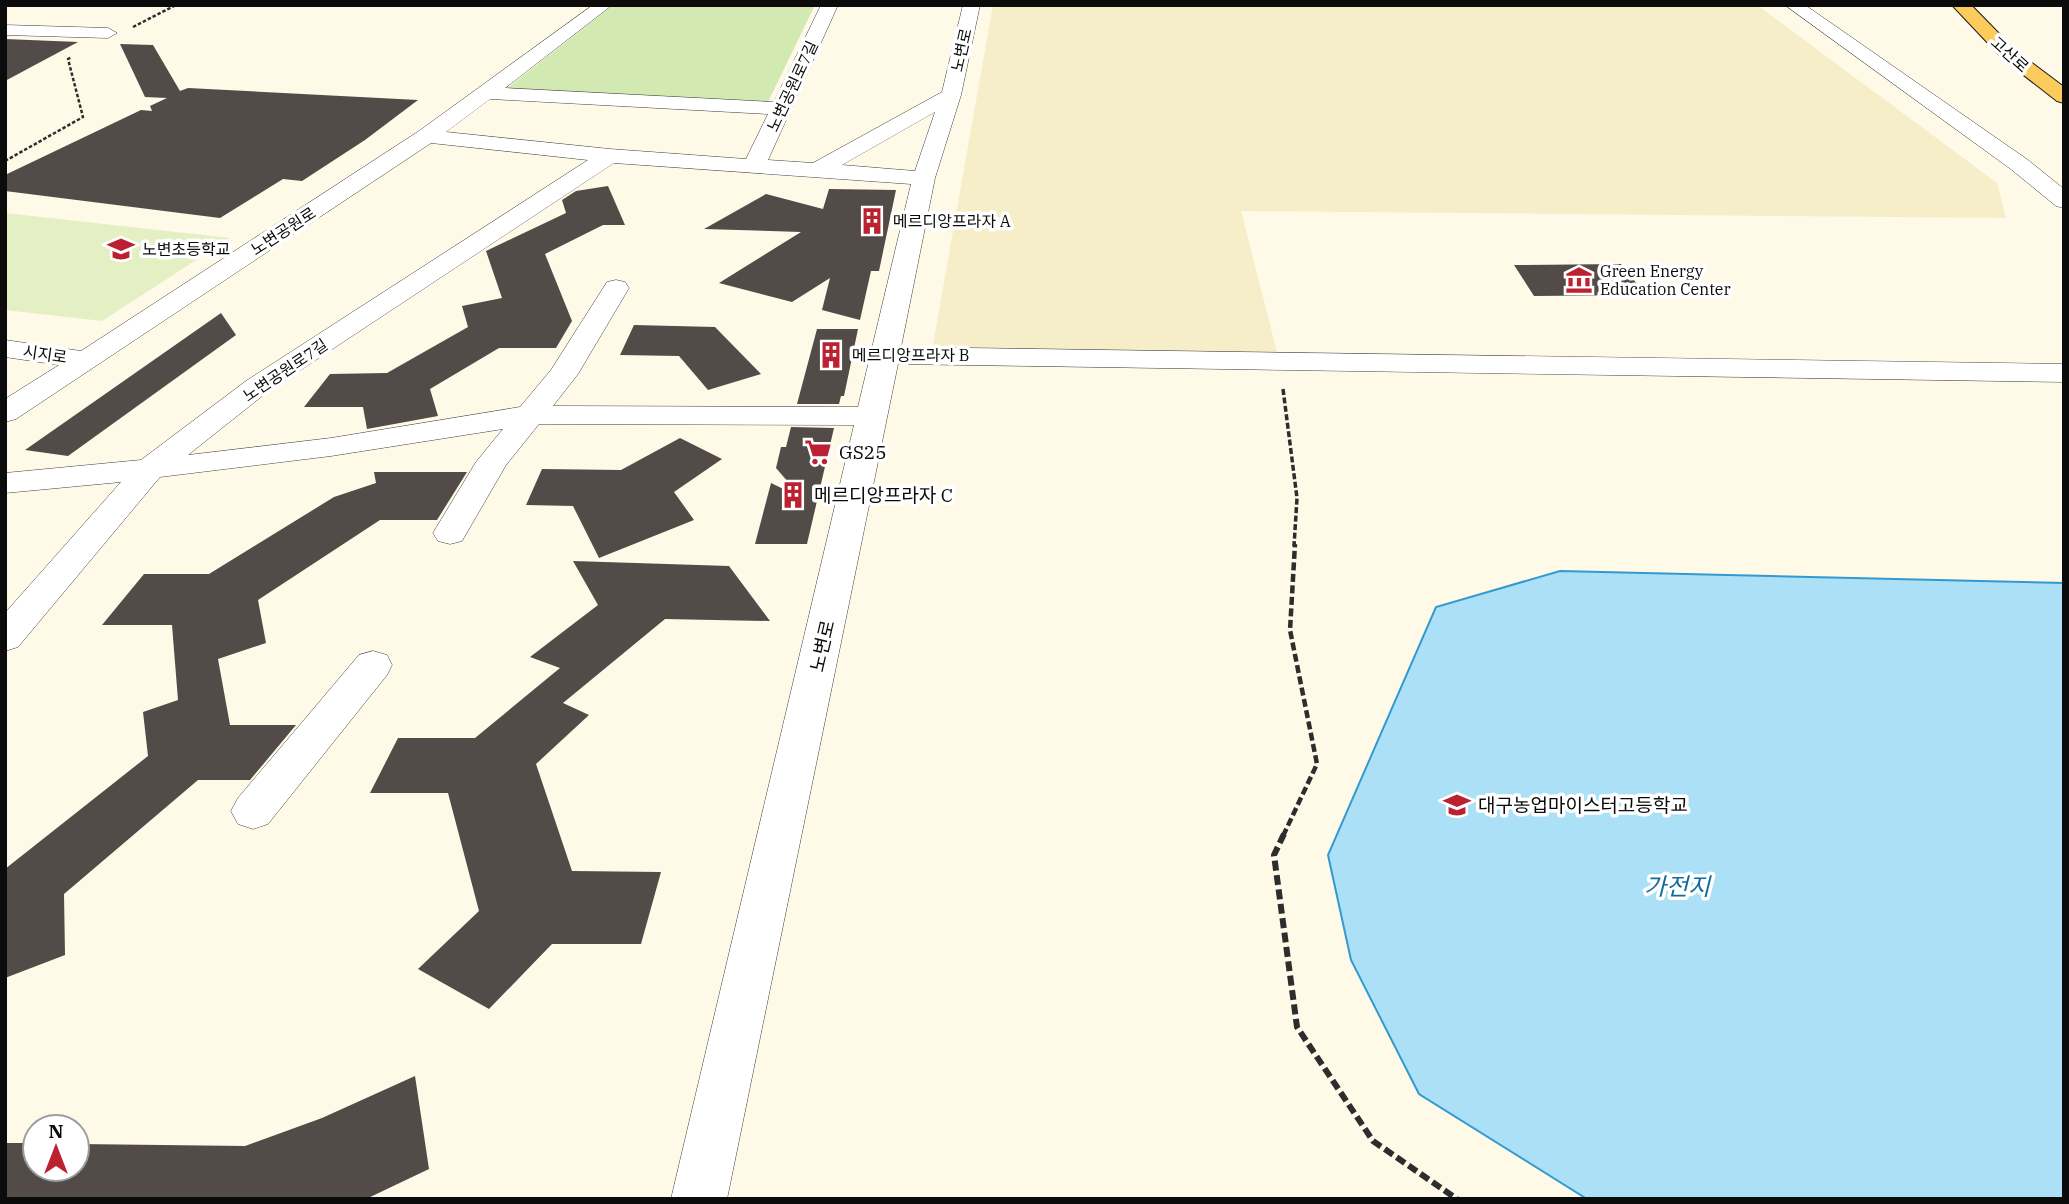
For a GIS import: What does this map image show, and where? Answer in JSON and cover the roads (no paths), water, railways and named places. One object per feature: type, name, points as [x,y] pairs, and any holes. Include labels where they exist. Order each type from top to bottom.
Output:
[{"type":"main road","name":"고산로","points":[[1961,5],[1989,36],[2044,85],[2064,97]]},
{"type":"street","name":"노변공원로","points":[[5,413],[427,136],[604,5]]},
{"type":"street","name":"노변공원로7길","points":[[754,166],[830,5]]},
{"type":"street","name":"노변로","points":[[699,1199],[924,178],[951,95],[972,5]]},
{"type":"street","points":[[1793,5],[2020,165],[2064,201]]},
{"type":"street","points":[[5,30],[107,33]]},
{"type":"street","points":[[488,93],[781,109]]},
{"type":"street","name":"노변로","points":[[816,171],[951,95]]},
{"type":"street","points":[[427,136],[610,156],[924,178]]},
{"type":"street","name":"노변공원로7길","points":[[5,638],[150,469],[256,387],[610,156]]},
{"type":"street","points":[[450,533],[492,462],[563,374],[616,288]]},
{"type":"street","name":"시지로","points":[[5,348],[85,360]]},
{"type":"street","points":[[887,355],[2064,373]]},
{"type":"street","points":[[5,483],[331,447],[530,415],[873,416]]},
{"type":"street","points":[[253,811],[373,665]]},
{"type":"water","name":"가전지","points":[[1560,571],[2064,583],[2064,1199],[1587,1199],[1419,1094],[1351,960],[1328,855],[1436,607]]},
{"type":"place","name":"메르디앙프라자 A","points":[[872,221]]},
{"type":"place","name":"노변초등학교","points":[[121,249]]},
{"type":"place","name":"Green Energy Education Center","points":[[1579,280]]},
{"type":"place","name":"메르디앙프라자 B","points":[[831,355]]},
{"type":"place","name":"GS25","points":[[818,452]]},
{"type":"place","name":"메르디앙프라자 C","points":[[793,495]]},
{"type":"place","name":"대구농업마이스터고등학교","points":[[1457,805]]}]
